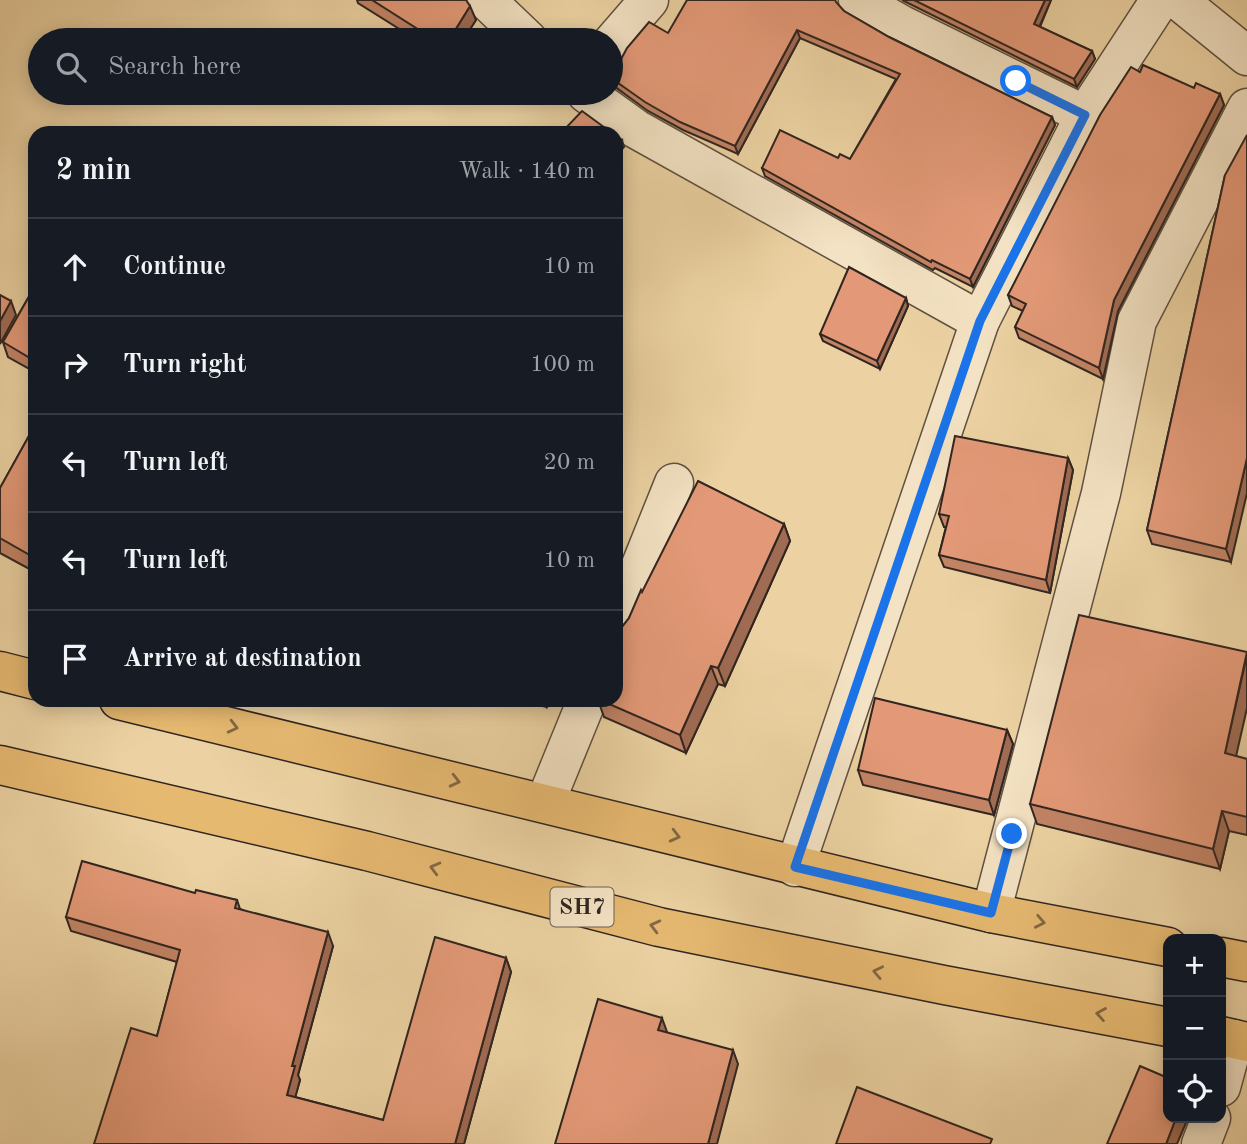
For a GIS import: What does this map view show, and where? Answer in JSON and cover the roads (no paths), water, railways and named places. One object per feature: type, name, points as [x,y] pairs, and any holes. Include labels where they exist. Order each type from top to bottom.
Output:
[{"type":"main road","points":[[0,671],[28,678]]},
{"type":"main road","points":[[149,707],[795,867],[991,913],[1163,946]]},
{"type":"main road","name":"SH7","points":[[0,765],[367,851],[659,927],[1163,1026]]},
{"type":"main road","points":[[1226,958],[1247,960]]},
{"type":"street","points":[[486,0],[515,28]]},
{"type":"street","points":[[623,30],[649,0]]},
{"type":"street","points":[[858,0],[902,25],[1085,115]]},
{"type":"street","points":[[795,867],[980,321],[1085,115],[1160,0]]},
{"type":"street","points":[[1178,0],[1247,55]]},
{"type":"street","points":[[603,105],[636,129],[980,321]]},
{"type":"street","points":[[991,913],[1101,493],[1137,321],[1247,108]]},
{"type":"street","points":[[623,610],[674,484]]},
{"type":"street","points":[[545,803],[584,707]]},
{"type":"street","points":[[1226,1069],[1234,1039]]},
{"type":"street","points":[[1201,1144],[1209,1123]]}]
